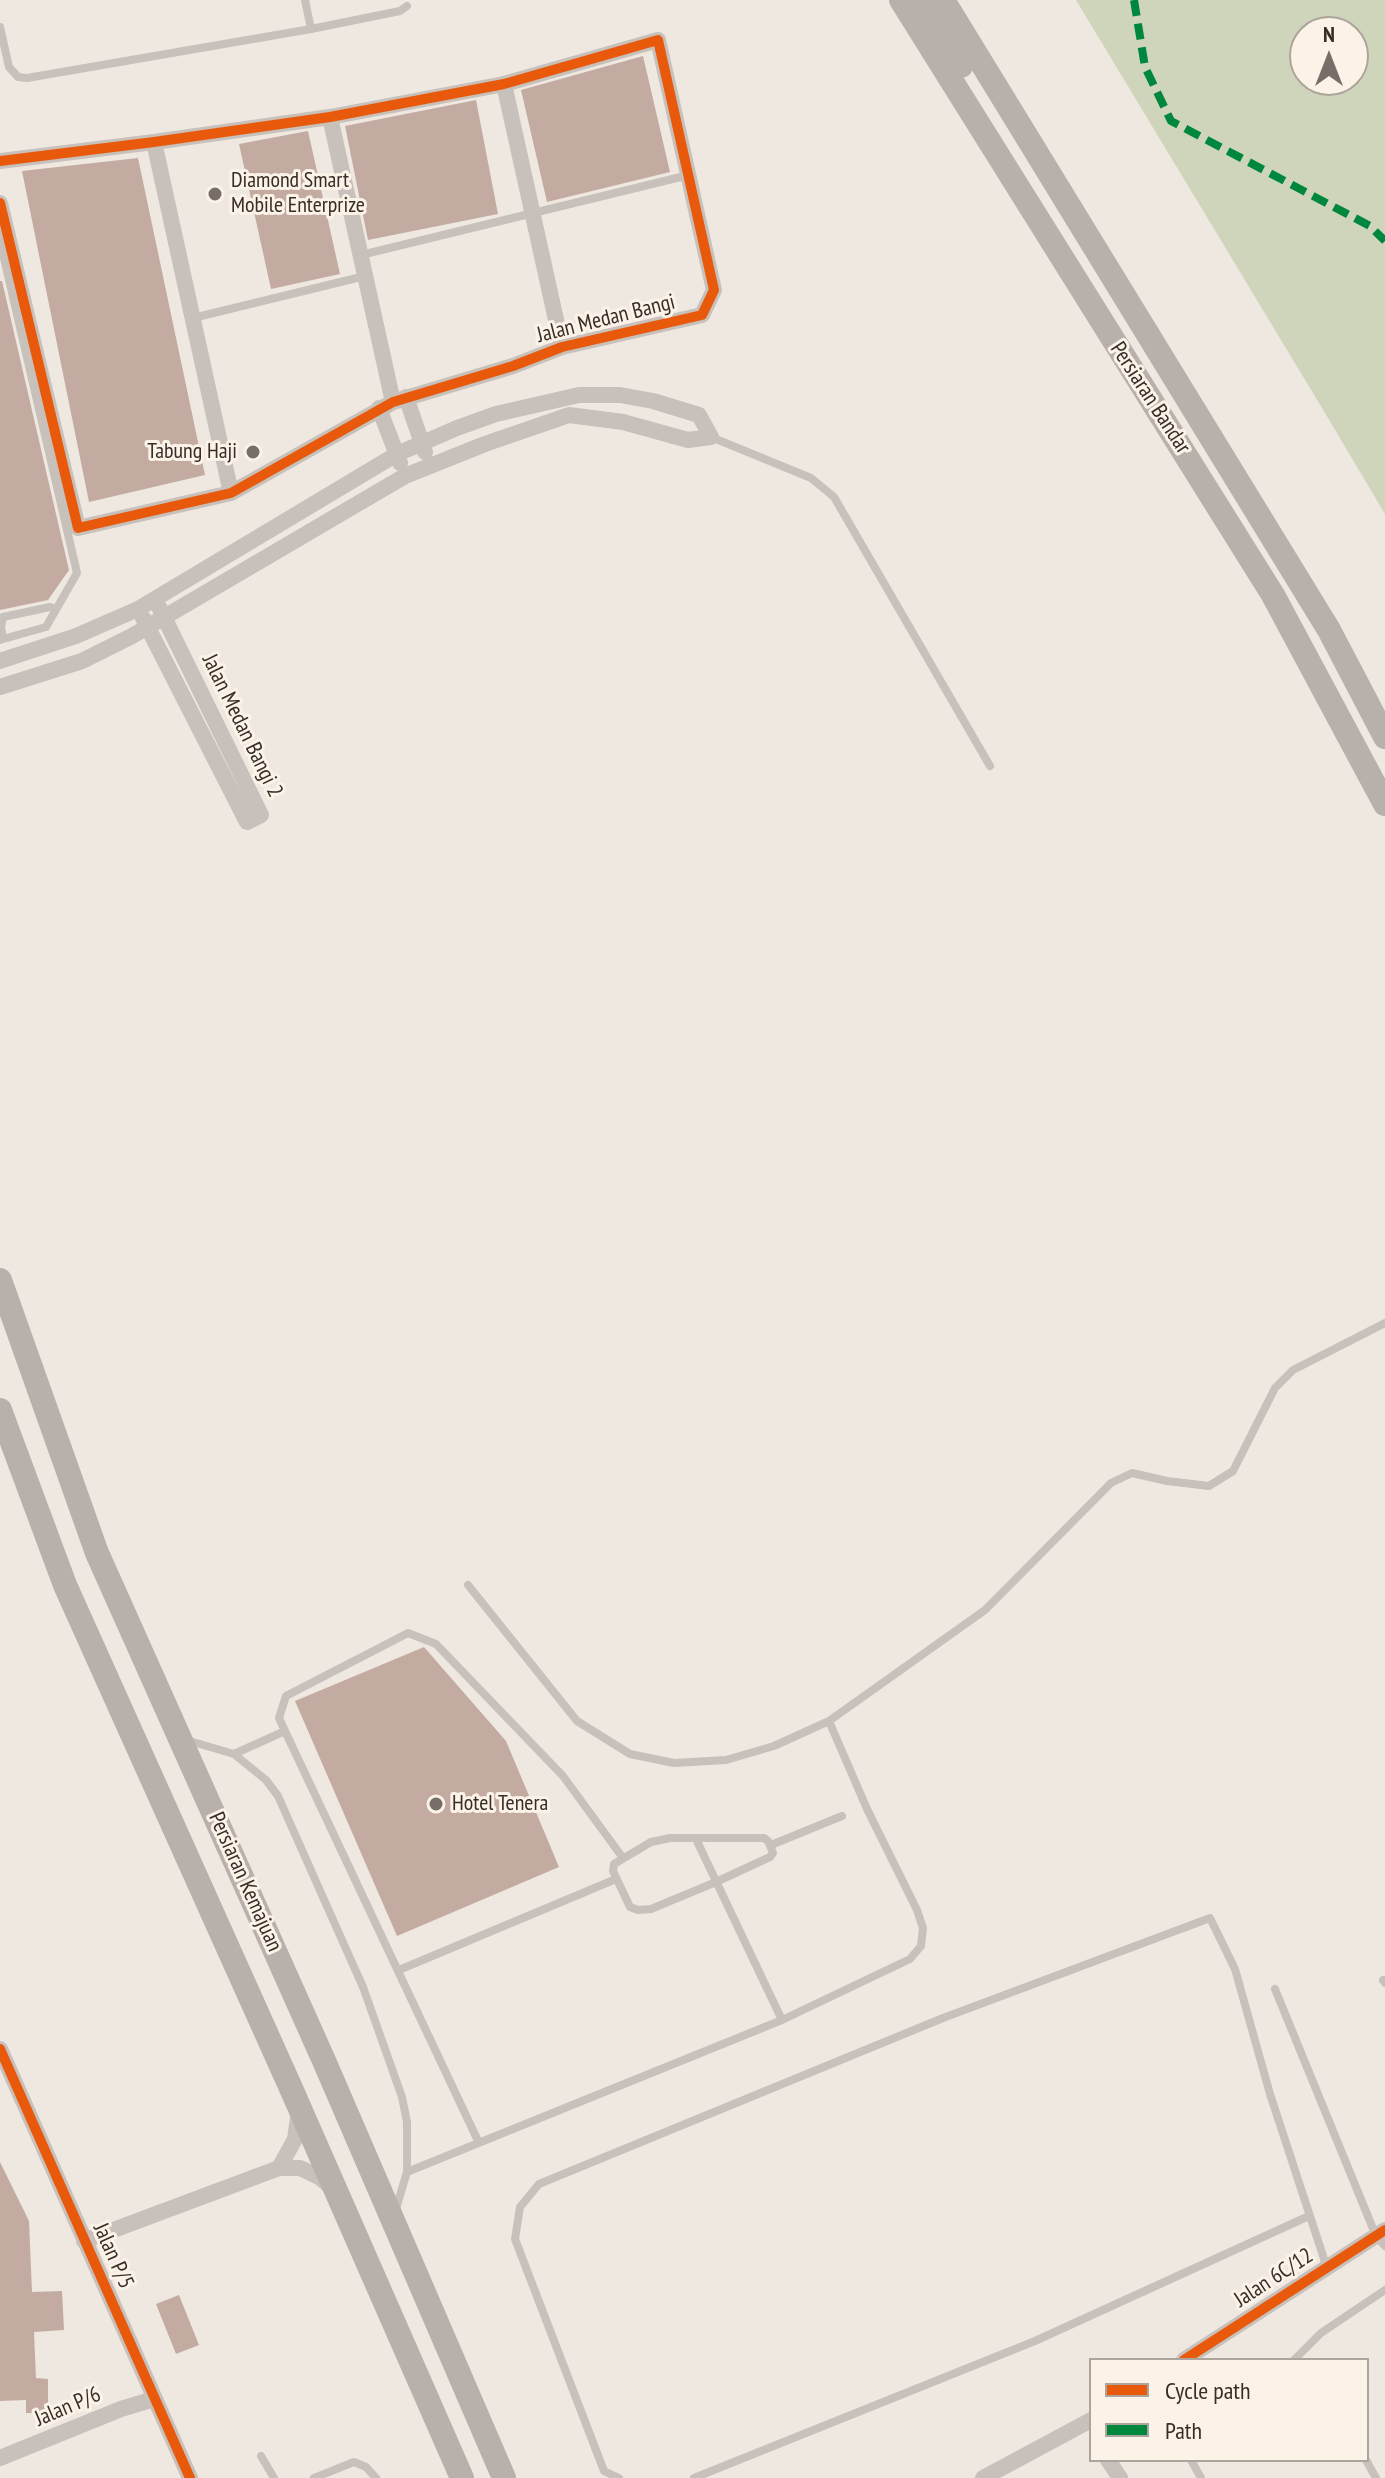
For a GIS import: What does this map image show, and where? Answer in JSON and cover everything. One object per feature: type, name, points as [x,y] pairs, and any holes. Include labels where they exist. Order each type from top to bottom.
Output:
[{"type":"main road","name":"Persiaran Bandar","points":[[901,0],[1273,595],[1385,804]]},
{"type":"main road","points":[[922,0],[961,64],[984,133]]},
{"type":"main road","name":"Persiaran Bandar","points":[[943,0],[1329,630],[1385,737]]},
{"type":"main road","points":[[961,0],[970,45]]},
{"type":"main road","name":"Persiaran Kemajuan","points":[[0,1280],[97,1553],[504,2478]]},
{"type":"main road","name":"Persiaran Kemajuan","points":[[0,1410],[65,1585],[462,2478]]},
{"type":"street","name":"Jalan Medan Bangi","points":[[0,161],[330,117],[504,84],[658,40],[714,290],[702,315],[562,347],[513,366],[393,403],[231,493],[78,528],[0,203]]},
{"type":"street","name":"Jalan Medan Bangi","points":[[504,84],[562,347]]},
{"type":"street","points":[[330,117],[393,403],[397,454],[405,476]]},
{"type":"street","points":[[154,142],[231,493]]},
{"type":"street","points":[[0,661],[76,636],[138,609],[397,454],[457,428],[538,403],[579,395],[620,395],[699,415],[711,437],[688,440],[623,422],[569,415],[405,476],[147,627],[82,661],[0,687]]},
{"type":"street","points":[[393,403],[422,443],[429,465]]},
{"type":"street","name":"Jalan Medan Bangi 2","points":[[138,609],[247,822],[261,815],[156,599]]},
{"type":"street","name":"Jalan P/5","points":[[0,2049],[190,2478]]},
{"type":"street","points":[[279,2168],[295,2139],[299,2108]]},
{"type":"street","points":[[84,2241],[279,2168],[300,2168],[333,2189]]},
{"type":"street","name":"Jalan 6C/12","points":[[1187,2358],[1327,2268],[1382,2238]]},
{"type":"street","name":"Jalan P/6","points":[[0,2458],[121,2409],[154,2399]]},
{"type":"street","points":[[983,2478],[1089,2426]]},
{"type":"lane","points":[[305,0],[311,29]]},
{"type":"lane","points":[[0,27],[12,73],[27,78],[311,29],[400,11],[407,6]]},
{"type":"lane","points":[[360,255],[689,175]]},
{"type":"lane","points":[[0,241],[77,573],[46,627],[2,640],[0,627],[3,617],[50,607],[55,609]]},
{"type":"lane","points":[[193,318],[365,276]]},
{"type":"lane","points":[[711,437],[811,478],[834,497],[990,766]]},
{"type":"lane","points":[[468,1585],[577,1721],[630,1754],[674,1763],[726,1760],[774,1746],[829,1721],[985,1610],[1111,1483],[1132,1473],[1209,1486],[1233,1471],[1275,1388],[1293,1370],[1385,1323]]},
{"type":"lane","points":[[479,2143],[279,1718],[286,1696],[408,1633],[436,1644],[563,1776],[623,1858]]},
{"type":"lane","points":[[407,2172],[782,2020],[891,1971],[910,1959],[921,1946],[923,1928],[917,1910],[867,1809],[829,1721]]},
{"type":"lane","points":[[234,1754],[285,1731]]},
{"type":"lane","points":[[181,1739],[234,1754],[266,1780],[278,1796],[363,1987],[402,2097],[407,2122],[407,2172],[393,2221]]},
{"type":"lane","points":[[771,1845],[842,1816]]},
{"type":"lane","points":[[670,1838],[758,1838],[768,1841],[773,1853],[716,1882],[651,1909],[638,1910],[630,1907],[613,1871],[614,1864],[623,1858],[651,1842],[670,1838]]},
{"type":"lane","points":[[696,1839],[782,2020]]},
{"type":"lane","points":[[399,1970],[616,1879]]},
{"type":"lane","points":[[619,2478],[604,2471],[515,2239],[520,2207],[539,2184],[943,2018],[1210,1918],[1235,1969],[1270,2094],[1327,2268]]},
{"type":"lane","points":[[1275,1989],[1382,2238]]},
{"type":"lane","points":[[694,2478],[1035,2341],[1309,2216]]},
{"type":"lane","points":[[1305,2357],[1321,2333],[1385,2290]]},
{"type":"lane","points":[[261,2456],[274,2478]]},
{"type":"lane","points":[[314,2478],[354,2462],[366,2467],[376,2478]]},
{"type":"green space","points":[[1076,0],[1385,0],[1385,514],[1322,408]]},
{"type":"building","points":[[643,56],[670,172],[547,202],[521,90]]},
{"type":"building","points":[[476,100],[498,214],[368,240],[345,126]]},
{"type":"building","points":[[308,131],[340,274],[271,289],[239,144]]},
{"type":"building","points":[[138,158],[205,475],[89,502],[22,171]]},
{"type":"building","points":[[0,281],[69,570],[48,600],[0,610]]},
{"type":"building","name":"Hotel Tenera","points":[[424,1647],[506,1741],[559,1867],[397,1936],[295,1701]]},
{"type":"building","points":[[0,2162],[29,2221],[32,2292],[62,2291],[64,2330],[34,2332],[36,2378],[48,2379],[48,2413],[26,2413],[26,2400],[0,2401]]},
{"type":"building","points":[[179,2295],[199,2345],[176,2354],[156,2304]]},
{"type":"marked path","points":[[1134,0],[1145,67],[1171,121],[1370,226],[1385,241]]},
{"type":"cycle path","points":[[0,161],[330,117],[504,84],[658,40],[714,290],[702,315],[562,347],[513,366],[393,402],[231,493],[78,528],[0,203]]},
{"type":"cycle path","points":[[0,2049],[190,2478]]},
{"type":"cycle path","points":[[1187,2358],[1385,2230]]},
{"type":"place","name":"Diamond Smart Mobile Enterprize","points":[[215,194]]},
{"type":"place","name":"Tabung Haji","points":[[253,452]]},
{"type":"place","name":"Hotel Tenera","points":[[436,1804]]}]
